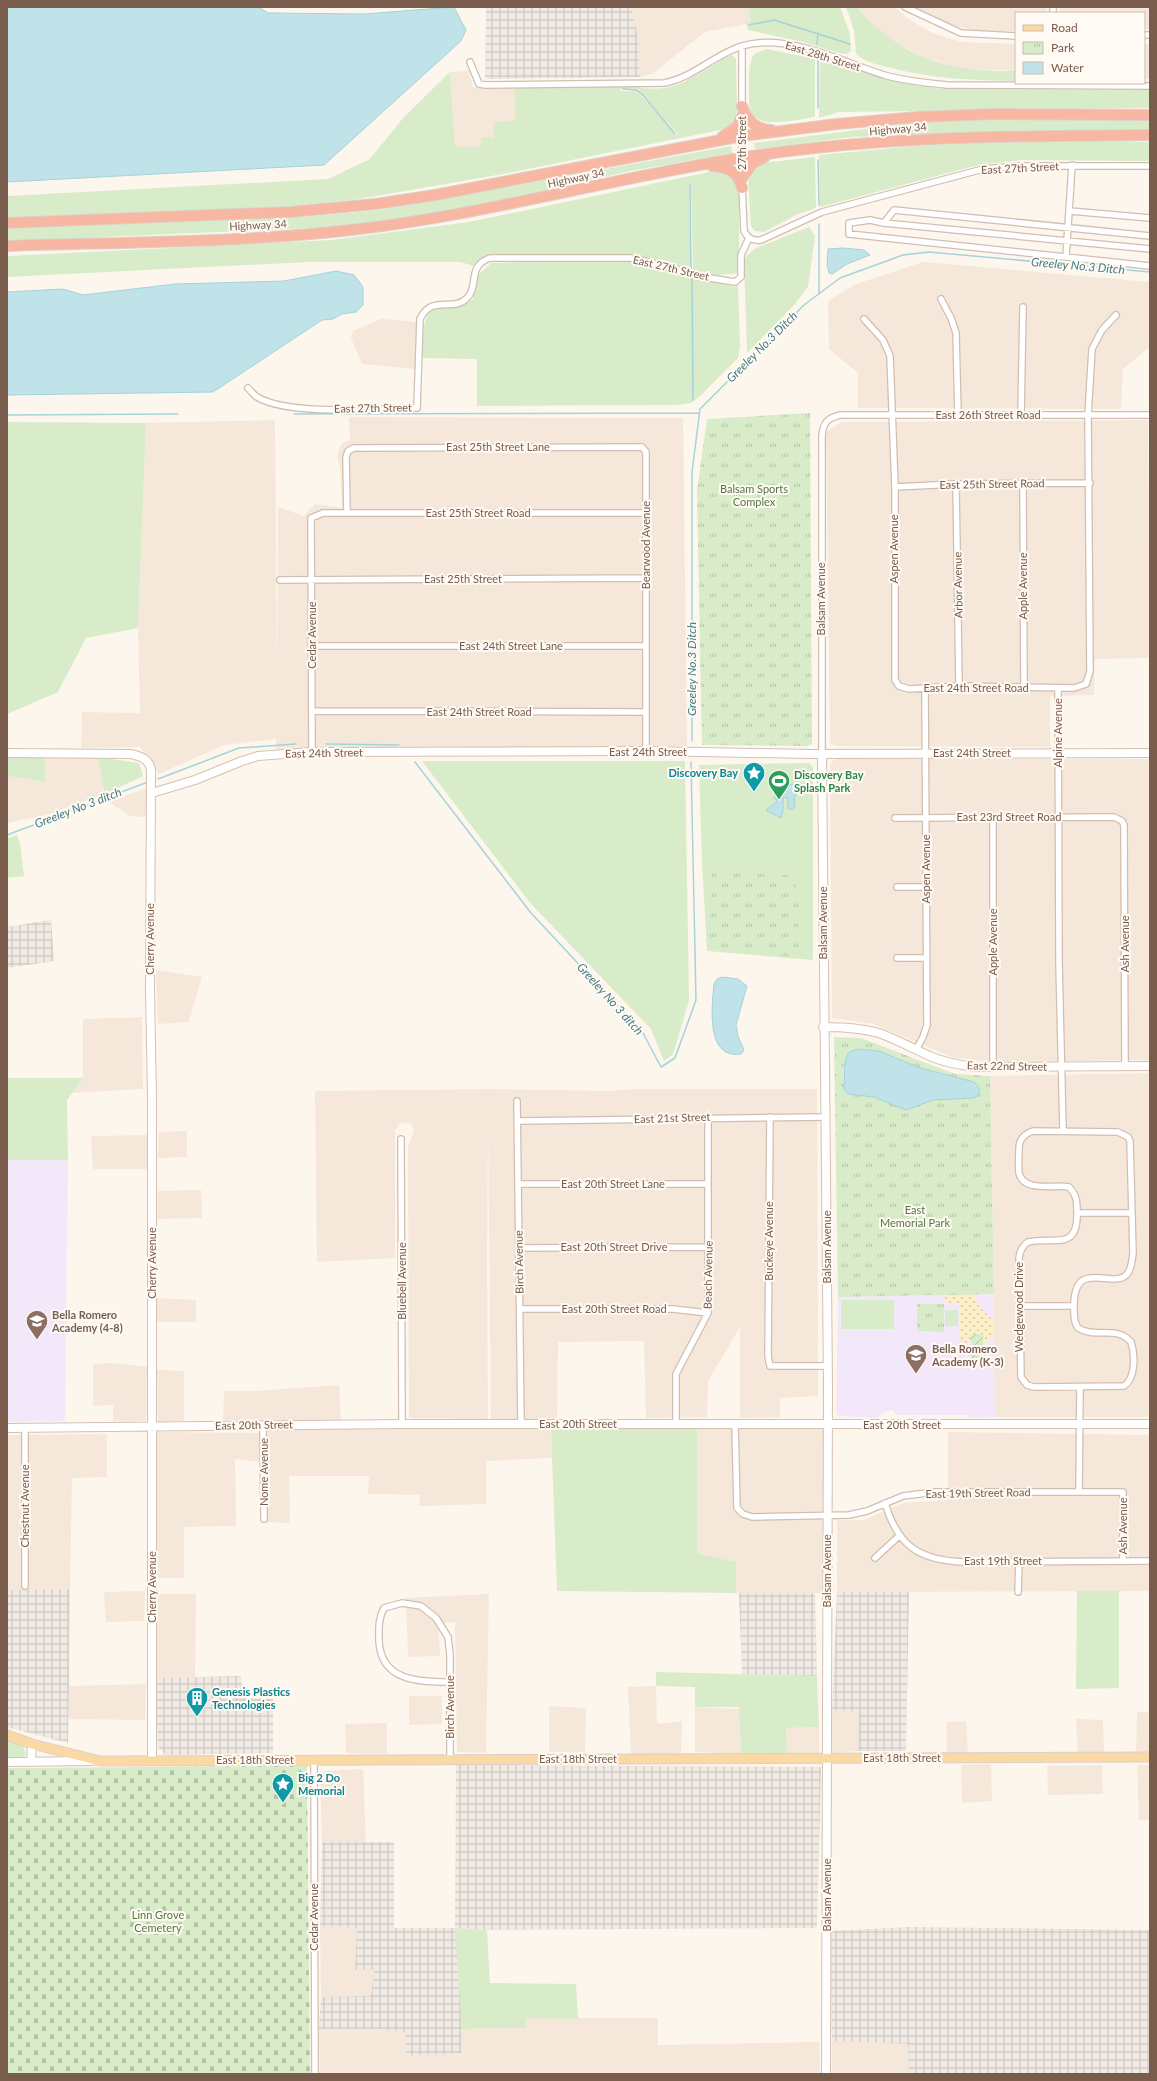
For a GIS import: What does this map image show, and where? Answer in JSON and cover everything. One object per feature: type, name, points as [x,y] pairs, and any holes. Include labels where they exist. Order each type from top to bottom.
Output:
[{"type":"highway","points":[[742,111],[756,127],[764,129],[787,130]]},
{"type":"highway","points":[[714,141],[731,133],[737,127],[742,111]]},
{"type":"highway","name":"Highway 34","points":[[7,223],[290,212],[376,204],[435,195],[742,136],[918,117],[994,114],[1150,115]]},
{"type":"highway","name":"Highway 34","points":[[7,246],[264,237],[354,230],[465,213],[742,157],[829,147],[967,136],[1150,135]]},
{"type":"highway","points":[[742,183],[753,163],[772,154]]},
{"type":"highway","points":[[696,166],[720,167],[732,170],[742,183]]},
{"type":"main road","points":[[7,1736],[32,1744],[100,1761]]},
{"type":"main road","name":"East 18th Street","points":[[100,1761],[1150,1757]]},
{"type":"street","points":[[905,7],[961,33],[1015,36]]},
{"type":"street","name":"East 28th Street","points":[[470,62],[479,84],[486,85],[649,84],[670,82],[684,77],[719,55],[742,46],[767,42],[796,46],[885,75],[924,83],[947,85],[1053,84],[1150,86]]},
{"type":"street","name":"27th Street","points":[[742,46],[743,225],[745,234],[749,238]]},
{"type":"street","points":[[1066,257],[1072,165]]},
{"type":"street","name":"East 27th Street","points":[[248,388],[257,396],[281,405],[318,409],[417,408],[420,319],[424,311],[430,307],[438,304],[460,303],[466,300],[473,287],[475,271],[483,261],[490,258],[631,258],[697,276],[735,282],[741,277],[741,255],[749,238],[761,240],[822,212],[983,169],[1019,166],[1072,165],[1150,166]]},
{"type":"street","points":[[884,224],[894,210],[1150,236]]},
{"type":"street","points":[[1070,211],[1150,218]]},
{"type":"street","points":[[1150,249],[1068,240],[884,224],[870,220],[849,223],[849,234],[1150,266]]},
{"type":"street","points":[[942,299],[952,318],[956,333],[958,415]]},
{"type":"street","points":[[1021,415],[1023,307]]},
{"type":"street","name":"Alpine Avenue","points":[[1063,1131],[1059,963],[1058,688],[1082,687],[1090,678],[1090,483],[1088,415],[1092,349],[1102,330],[1116,315]]},
{"type":"street","name":"Aspen Avenue","points":[[864,319],[883,340],[890,356],[894,487],[894,672],[897,683]]},
{"type":"street","name":"East 26th Street Road","points":[[827,421],[832,417],[840,416],[892,415],[1150,415]]},
{"type":"street","name":"Balsam Avenue","points":[[826,2074],[828,1366],[826,1117],[823,1027],[822,436],[823,426],[827,421]]},
{"type":"street","name":"East 25th Street Lane","points":[[347,513],[346,457],[348,452],[354,448],[642,447]]},
{"type":"street","name":"Bearwood Avenue","points":[[642,447],[646,452],[645,646]]},
{"type":"street","name":"East 25th Street Road","points":[[894,487],[956,484],[1090,483]]},
{"type":"street","name":"Arbor Avenue","points":[[956,484],[959,686]]},
{"type":"street","name":"Apple Avenue","points":[[1023,484],[1024,687]]},
{"type":"street","name":"East 25th Street Road","points":[[311,518],[323,513],[646,513]]},
{"type":"street","name":"Cedar Avenue","points":[[311,518],[312,752]]},
{"type":"street","name":"East 25th Street","points":[[280,580],[646,578]]},
{"type":"street","name":"East 24th Street Lane","points":[[312,646],[645,646]]},
{"type":"street","points":[[645,646],[646,751]]},
{"type":"street","name":"East 24th Street Road","points":[[897,683],[903,688],[959,686],[1058,688]]},
{"type":"street","name":"Aspen Avenue","points":[[916,1048],[923,1037],[927,1024],[925,688]]},
{"type":"street","name":"East 24th Street Road","points":[[312,711],[645,712]]},
{"type":"street","name":"East 24th Street","points":[[152,793],[195,780],[242,760],[258,756],[312,752],[646,751],[822,754],[1150,753]]},
{"type":"street","name":"Cherry Avenue","points":[[7,753],[130,754],[143,757],[150,766],[152,793],[150,985],[152,1201],[152,1761]]},
{"type":"street","name":"East 23rd Street Road","points":[[895,818],[1114,817],[1122,821]]},
{"type":"street","name":"Apple Avenue","points":[[993,818],[993,1067]]},
{"type":"street","name":"Ash Avenue","points":[[1122,821],[1124,825],[1125,1066]]},
{"type":"street","points":[[897,887],[926,887]]},
{"type":"street","points":[[897,958],[926,958]]},
{"type":"street","name":"East 22nd Street","points":[[823,1027],[844,1028],[877,1033],[916,1048],[932,1057],[974,1067],[1150,1066]]},
{"type":"street","name":"Birch Avenue","points":[[517,1101],[521,1424]]},
{"type":"street","name":"East 21st Street","points":[[518,1120],[594,1121],[708,1117],[826,1117]]},
{"type":"street","name":"Beach Avenue","points":[[676,1424],[676,1374],[708,1313],[708,1117]]},
{"type":"street","name":"Buckeye Avenue","points":[[770,1117],[768,1356],[770,1366],[828,1366]]},
{"type":"street","name":"Wedgewood Drive","points":[[1080,1388],[1034,1387],[1023,1382],[1020,1374],[1019,1258],[1021,1249],[1025,1244],[1033,1241],[1064,1240],[1070,1238],[1076,1228],[1078,1213],[1075,1194],[1069,1187],[1030,1186],[1022,1180],[1019,1174],[1019,1142],[1025,1135],[1033,1131],[1118,1132],[1128,1137],[1131,1146],[1132,1213]]},
{"type":"street","name":"Bluebell Avenue","points":[[401,1139],[402,1424]]},
{"type":"street","name":"East 20th Street Lane","points":[[519,1184],[708,1184]]},
{"type":"street","points":[[1078,1213],[1132,1213],[1133,1253],[1130,1271],[1123,1277],[1089,1279],[1080,1282],[1075,1291],[1074,1306],[1076,1325],[1078,1328],[1088,1333],[1122,1334],[1127,1336],[1133,1346],[1133,1373],[1128,1383],[1117,1387],[1080,1388],[1079,1492]]},
{"type":"street","name":"East 20th Street Drive","points":[[519,1248],[709,1247]]},
{"type":"street","points":[[1020,1306],[1074,1306]]},
{"type":"street","name":"East 20th Street Road","points":[[520,1309],[674,1309],[708,1313]]},
{"type":"street","name":"East 20th Street","points":[[7,1428],[263,1424],[1150,1424]]},
{"type":"street","name":"Nome Avenue","points":[[263,1424],[264,1519]]},
{"type":"street","points":[[735,1424],[737,1508],[740,1511],[752,1516],[827,1515]]},
{"type":"street","name":"Chestnut Avenue","points":[[25,1428],[25,1586]]},
{"type":"street","name":"East 19th Street Road","points":[[827,1515],[855,1514],[903,1496],[935,1492],[1122,1492]]},
{"type":"street","name":"Ash Avenue","points":[[1122,1492],[1122,1561]]},
{"type":"street","name":"East 19th Street","points":[[885,1503],[890,1519],[899,1536],[910,1548],[935,1559],[963,1562],[1150,1561]]},
{"type":"street","points":[[875,1558],[899,1536]]},
{"type":"street","points":[[1018,1592],[1019,1561]]},
{"type":"street","name":"Birch Avenue","points":[[450,1682],[420,1682],[390,1670],[383,1661],[380,1650],[379,1619],[384,1608],[402,1603],[421,1606],[436,1618],[448,1637],[450,1655],[450,1682],[450,1760]]},
{"type":"street","points":[[31,1762],[32,1744]]},
{"type":"street","name":"Cedar Avenue","points":[[314,1760],[315,2074]]},
{"type":"street","name":"East 18th Street","points":[[7,1762],[100,1761]]},
{"type":"shaded area","points":[[486,7],[631,7],[638,37],[640,77],[485,79]]},
{"type":"shaded area","points":[[631,7],[748,7],[751,23],[705,32],[652,74],[640,77],[638,37]]},
{"type":"shaded area","points":[[857,7],[894,7],[910,20],[932,33],[962,42],[1015,44],[1015,71],[958,68],[923,57],[891,40]]},
{"type":"shaded area","points":[[916,7],[1046,7],[1046,12],[1015,12],[1015,31],[976,31],[946,23]]},
{"type":"shaded area","points":[[1060,7],[1150,7],[1150,29],[1145,29],[1145,12],[1060,12]]},
{"type":"shaded area","points":[[1145,44],[1150,44],[1150,79],[1145,79]]},
{"type":"shaded area","points":[[469,71],[473,87],[514,88],[515,121],[481,147],[455,147],[450,72]]},
{"type":"shaded area","points":[[923,262],[1150,282],[1150,347],[1123,369],[1121,409],[858,408],[858,373],[829,349],[828,301],[856,284]]},
{"type":"shaded area","points":[[381,319],[417,322],[415,369],[362,364],[351,338],[353,331]]},
{"type":"shaded area","points":[[349,417],[683,418],[687,746],[276,749],[276,739],[224,745],[159,774],[140,747],[81,748],[82,712],[140,713],[138,628],[146,423],[275,420],[277,676],[278,507],[304,516],[315,504],[342,508],[340,468],[337,455],[342,443],[350,440]]},
{"type":"shaded area","points":[[1148,420],[1150,658],[1095,659],[1094,695],[1050,696],[1050,747],[837,746],[831,744],[826,432],[841,422]]},
{"type":"shaded area","points":[[45,757],[97,757],[105,794],[46,815],[7,823],[7,776],[44,782]]},
{"type":"shaded area","points":[[837,759],[1150,759],[1150,1060],[990,1062],[951,1057],[874,1024],[832,1018],[830,767],[832,761]]},
{"type":"shaded area","points":[[148,788],[146,815],[142,817],[129,816],[108,801]]},
{"type":"shaded area","points":[[51,920],[54,961],[7,968],[7,927]]},
{"type":"shaded area","points":[[156,970],[202,977],[189,1022],[158,1024]]},
{"type":"shaded area","points":[[142,1017],[143,1089],[72,1093],[83,1078],[83,1019]]},
{"type":"shaded area","points":[[1150,1073],[1150,1417],[996,1417],[993,1339],[994,1294],[990,1076]]},
{"type":"shaded area","points":[[488,1089],[611,1091],[634,1089],[817,1089],[818,1396],[780,1398],[780,1417],[740,1418],[740,1327],[708,1381],[707,1417],[646,1418],[644,1341],[558,1342],[557,1418],[491,1420],[488,1124],[488,1419],[409,1418],[408,1146],[414,1131],[412,1124],[401,1122],[395,1130],[395,1258],[317,1262],[315,1091]]},
{"type":"shaded area","points":[[187,1131],[187,1157],[158,1158],[159,1132]]},
{"type":"shaded area","points":[[149,1135],[147,1169],[93,1169],[91,1136]]},
{"type":"shaded area","name":"Bella Romero Academy (4-8)","points":[[7,1160],[68,1160],[65,1421],[7,1422]]},
{"type":"shaded area","points":[[201,1190],[202,1218],[157,1219],[158,1191]]},
{"type":"shaded area","name":"Bella Romero Academy (K-3)","points":[[994,1294],[993,1339],[996,1417],[970,1418],[967,1415],[896,1415],[893,1410],[885,1412],[877,1418],[839,1416],[836,1412],[838,1297]]},
{"type":"shaded area","points":[[156,1298],[196,1300],[196,1322],[156,1322]]},
{"type":"shaded area","points":[[112,1363],[147,1367],[146,1421],[113,1421],[113,1405],[93,1406],[93,1364]]},
{"type":"shaded area","points":[[157,1370],[184,1371],[184,1421],[158,1422]]},
{"type":"shaded area","points":[[339,1385],[341,1420],[223,1420],[224,1391],[255,1391]]},
{"type":"shaded area","points":[[823,1428],[823,1593],[735,1593],[736,1562],[697,1553],[697,1429]]},
{"type":"shaded area","points":[[266,1429],[551,1429],[552,1458],[486,1461],[486,1504],[419,1506],[420,1495],[368,1494],[369,1476],[289,1476],[290,1523],[266,1522]]},
{"type":"shaded area","points":[[157,1432],[260,1433],[261,1462],[235,1459],[236,1526],[184,1527],[184,1578],[157,1578]]},
{"type":"shaded area","points":[[948,1432],[1150,1435],[1150,1591],[837,1592],[837,1520],[864,1520],[903,1503],[948,1500]]},
{"type":"shaded area","points":[[107,1434],[107,1477],[72,1478],[70,1589],[7,1590],[7,1435]]},
{"type":"shaded area","points":[[70,1589],[68,1743],[7,1727],[7,1590]]},
{"type":"shaded area","points":[[145,1591],[144,1621],[106,1622],[104,1592]]},
{"type":"shaded area","points":[[837,1592],[909,1592],[906,1751],[858,1751],[859,1712],[832,1710]]},
{"type":"shaded area","points":[[739,1593],[815,1593],[817,1676],[742,1675]]},
{"type":"shaded area","points":[[156,1594],[196,1594],[195,1677],[156,1678]]},
{"type":"shaded area","points":[[489,1594],[486,1753],[457,1752],[455,1622],[438,1623],[440,1656],[408,1657],[406,1598]]},
{"type":"shaded area","points":[[241,1676],[243,1698],[273,1699],[273,1753],[165,1755],[158,1747],[155,1678]]},
{"type":"shaded area","points":[[146,1684],[145,1720],[69,1719],[69,1686]]},
{"type":"shaded area","points":[[656,1686],[657,1724],[682,1721],[681,1753],[631,1756],[628,1687]]},
{"type":"shaded area","points":[[409,1696],[442,1696],[442,1724],[409,1725]]},
{"type":"shaded area","points":[[549,1706],[586,1708],[585,1752],[549,1752]]},
{"type":"shaded area","points":[[695,1707],[740,1709],[741,1754],[695,1752]]},
{"type":"shaded area","points":[[832,1710],[860,1712],[860,1751],[831,1753]]},
{"type":"shaded area","points":[[1137,1712],[1150,1712],[1150,1752],[1136,1752]]},
{"type":"shaded area","points":[[1076,1719],[1103,1720],[1104,1753],[1078,1754]]},
{"type":"shaded area","points":[[966,1721],[968,1753],[947,1754],[946,1722]]},
{"type":"shaded area","points":[[387,1723],[387,1754],[346,1753],[345,1724]]},
{"type":"shaded area","points":[[819,1727],[819,1753],[787,1753],[786,1728]]},
{"type":"shaded area","points":[[991,1764],[992,1801],[962,1803],[961,1765]]},
{"type":"shaded area","points":[[456,1765],[821,1767],[817,1928],[487,1930],[456,1928],[462,2029],[461,2053],[406,2056],[405,2032],[377,2029],[319,2029],[321,1997],[371,1996],[374,1970],[355,1970],[357,1928],[320,1926],[322,1842],[394,1842],[394,1928],[455,1928]]},
{"type":"shaded area","points":[[1102,1765],[1103,1794],[1048,1795],[1047,1766]]},
{"type":"shaded area","points":[[1137,1765],[1150,1765],[1150,1820],[1139,1820]]},
{"type":"shaded area","points":[[363,1769],[366,1842],[322,1842],[320,1771]]},
{"type":"shaded area","points":[[320,1926],[357,1928],[355,1970],[374,1970],[371,1996],[321,1997]]},
{"type":"shaded area","points":[[909,1927],[1150,1930],[1150,2074],[909,2074],[908,2044],[832,2041],[830,1931]]},
{"type":"shaded area","points":[[526,2018],[658,2018],[658,2045],[819,2042],[820,2074],[320,2074],[319,2029],[377,2029],[406,2032],[406,2056],[460,2053],[462,2029],[527,2028]]},
{"type":"shaded area","points":[[832,2041],[908,2044],[909,2074],[832,2074]]},
{"type":"green space","points":[[748,7],[840,7],[850,34],[851,51],[847,54],[842,54],[803,42],[748,30],[746,24],[751,22]]},
{"type":"green space","points":[[846,7],[857,7],[874,25],[891,39],[928,59],[969,69],[1015,71],[1015,81],[935,76],[903,71],[879,65],[867,61],[856,54],[854,30]]},
{"type":"green space","points":[[767,49],[815,59],[815,117],[791,121],[772,122],[757,119],[752,114],[749,99],[749,76],[751,62],[754,54]]},
{"type":"green space","points":[[732,55],[736,59],[737,111],[735,122],[725,129],[503,174],[353,200],[258,209],[7,218],[7,196],[328,179],[370,159],[403,118],[450,72],[455,147],[481,147],[482,137],[494,138],[494,122],[515,121],[514,88],[630,86],[654,89],[663,88],[690,79]],"holes":[[[621,89],[633,89],[642,93],[677,134],[677,136],[641,95],[633,91],[621,91]]]},
{"type":"green space","points":[[820,57],[910,83],[941,89],[1150,90],[1150,108],[839,112],[819,118]]},
{"type":"green space","points":[[995,119],[1150,119],[1150,132],[959,133],[852,137],[755,149],[754,143],[921,122]]},
{"type":"green space","points":[[1101,141],[1150,142],[1150,161],[1021,160],[978,165],[820,207],[819,155],[969,143]]},
{"type":"green space","points":[[731,146],[732,153],[630,171],[536,193],[441,212],[384,221],[313,228],[7,241],[7,229],[314,216],[381,210]]},
{"type":"green space","points":[[815,157],[816,208],[796,215],[764,232],[755,231],[751,226],[748,178],[751,170],[762,163]]},
{"type":"green space","points":[[719,170],[728,173],[737,181],[739,194],[739,273],[710,276],[691,271],[643,257],[624,256],[481,258],[473,266],[461,262],[308,262],[7,277],[7,256],[332,240],[469,222]],"holes":[[[691,185],[693,270],[691,271],[689,187]]]},
{"type":"green space","points":[[809,227],[815,236],[808,287],[794,305],[747,353],[744,259],[754,249]]},
{"type":"green space","points":[[622,260],[641,262],[735,287],[738,285],[740,347],[738,358],[691,403],[678,405],[477,406],[477,359],[422,358],[424,326],[428,312],[442,307],[462,307],[473,299],[478,275],[491,263]]},
{"type":"green space","name":"Balsam Sports Complex","points":[[810,413],[812,744],[807,746],[702,745],[697,491],[707,419]]},
{"type":"green space","points":[[7,422],[146,423],[138,628],[86,638],[58,692],[7,714]]},
{"type":"green space","points":[[45,757],[45,782],[7,776],[7,758]]},
{"type":"green space","points":[[97,757],[139,763],[143,776],[105,794]]},
{"type":"green space","points":[[422,761],[685,761],[689,1001],[673,1054],[664,1061],[651,1029],[531,904]]},
{"type":"green space","points":[[809,763],[813,767],[813,960],[707,951],[702,863],[699,765]]},
{"type":"green space","points":[[17,835],[20,843],[24,876],[7,878],[7,839]]},
{"type":"green space","points":[[712,872],[787,875],[799,890],[799,958],[709,947]]},
{"type":"green space","name":"East Memorial Park","points":[[834,1037],[861,1038],[955,1074],[990,1076],[994,1294],[838,1297]]},
{"type":"green space","points":[[7,1078],[83,1078],[67,1100],[68,1160],[7,1160]]},
{"type":"green space","points":[[841,1300],[894,1300],[894,1329],[841,1329]]},
{"type":"green space","points":[[917,1304],[944,1304],[944,1332],[917,1331]]},
{"type":"green space","points":[[945,1310],[958,1310],[958,1326],[945,1326]]},
{"type":"green space","points":[[971,1334],[983,1334],[983,1359],[971,1359]]},
{"type":"green space","points":[[551,1429],[697,1429],[697,1553],[736,1562],[736,1593],[557,1591]]},
{"type":"green space","points":[[1077,1591],[1119,1591],[1119,1688],[1076,1689]]},
{"type":"green space","points":[[656,1672],[817,1676],[819,1727],[786,1728],[787,1753],[741,1754],[739,1707],[695,1707],[695,1687],[656,1686]]},
{"type":"green space","points":[[7,1739],[23,1746],[26,1754],[22,1759],[7,1758]]},
{"type":"green space","name":"Linn Grove Cemetery","points":[[307,1766],[310,2074],[7,2074],[7,1768]]},
{"type":"green space","points":[[455,1928],[487,1930],[490,1983],[576,1984],[578,2019],[526,2018],[527,2028],[462,2029]]},
{"type":"sand","points":[[946,1294],[974,1294],[981,1307],[991,1318],[993,1318],[993,1339],[990,1339],[983,1346],[983,1334],[972,1334],[971,1339],[968,1339],[968,1350],[959,1337],[959,1304],[944,1304]]},
{"type":"water","points":[[7,7],[259,7],[268,13],[364,14],[454,7],[466,30],[461,41],[324,165],[7,182]]},
{"type":"water","points":[[843,248],[864,250],[870,255],[847,264],[832,274],[829,273],[827,265],[828,249]]},
{"type":"water","points":[[336,271],[354,275],[363,287],[363,305],[356,312],[342,314],[333,319],[322,320],[213,392],[7,395],[7,292],[63,289],[83,295],[175,284],[284,281]]},
{"type":"water","name":"Discovery Bay Splash Park","points":[[784,784],[786,789],[789,785],[793,784],[797,791],[794,799],[795,807],[792,809],[788,809],[787,797],[783,798],[783,811],[781,818],[766,810],[777,802],[777,799],[774,799],[778,785]]},
{"type":"water","points":[[722,977],[738,979],[747,986],[736,1025],[738,1036],[744,1050],[741,1054],[729,1054],[721,1049],[716,1040],[713,1029],[712,1005],[714,984],[717,979]]},
{"type":"water","points":[[857,1049],[879,1051],[920,1068],[974,1082],[980,1089],[978,1095],[974,1098],[933,1100],[906,1110],[874,1097],[848,1094],[844,1090],[845,1064],[848,1053]]},
{"type":"waterway","points":[[749,25],[774,20],[850,44]]},
{"type":"waterway","points":[[817,44],[818,33]]},
{"type":"waterway","points":[[818,59],[818,108]]},
{"type":"waterway","points":[[623,89],[635,90],[642,94],[675,134]]},
{"type":"waterway","points":[[818,160],[819,205]]},
{"type":"waterway","points":[[690,185],[691,270]]},
{"type":"waterway","points":[[819,224],[819,294]]},
{"type":"waterway","name":"Greeley No.3 Ditch","points":[[692,741],[692,472],[700,409],[804,305],[840,278],[903,255],[929,252],[1150,272]]},
{"type":"waterway","points":[[692,278],[693,400]]},
{"type":"waterway","points":[[294,414],[699,413]]},
{"type":"waterway","points":[[7,415],[178,414]]},
{"type":"waterway","name":"Greeley No 3 ditch","points":[[158,779],[239,748],[296,744]]},
{"type":"waterway","name":"Greeley No 3 ditch","points":[[326,744],[399,745]]},
{"type":"waterway","name":"Greeley No 3 ditch","points":[[415,762],[531,913],[643,1033],[661,1067],[675,1058],[696,1000],[691,762]]},
{"type":"waterway","name":"Greeley No 3 ditch","points":[[7,835],[148,782]]},
{"type":"place","name":"Discovery Bay","points":[[754,792]]},
{"type":"place","name":"Discovery Bay Splash Park","points":[[779,800]]},
{"type":"place","name":"Bella Romero Academy (4-8)","points":[[37,1340]]},
{"type":"place","name":"Bella Romero Academy (K-3)","points":[[916,1374]]},
{"type":"place","name":"Genesis Plastics Technologies","points":[[197,1718]]},
{"type":"place","name":"Big 2 Do Memorial","points":[[283,1804]]}]
